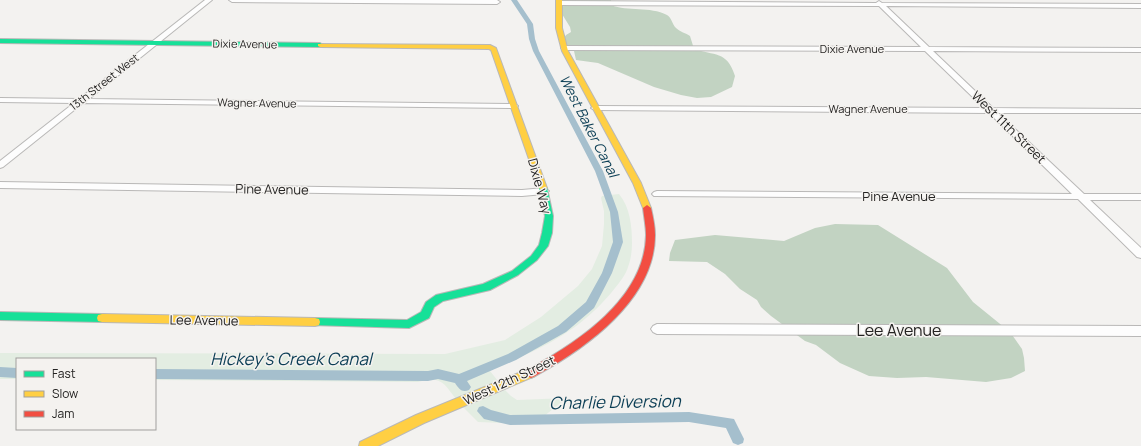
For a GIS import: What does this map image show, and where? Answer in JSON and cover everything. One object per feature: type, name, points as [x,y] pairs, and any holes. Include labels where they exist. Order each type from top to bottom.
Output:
[{"type":"street","name":"13th Street West","points":[[0,165],[209,0]]},
{"type":"street","points":[[232,0],[497,2]]},
{"type":"street","points":[[559,2],[879,2],[1141,6]]},
{"type":"street","name":"West 12th Street","points":[[365,446],[425,417],[529,374],[573,348],[601,327],[616,312],[633,290],[641,274],[650,248],[651,232],[649,217],[643,198],[564,48],[559,28],[559,2]]},
{"type":"street","name":"West 11th Street","points":[[879,2],[1141,254]]},
{"type":"street","name":"Dixie Avenue","points":[[0,41],[490,47]]},
{"type":"street","name":"Dixie Way","points":[[409,324],[425,315],[430,305],[440,298],[474,291],[502,281],[514,274],[534,258],[542,246],[547,233],[549,216],[544,191],[494,49],[490,47]]},
{"type":"street","name":"Dixie Avenue","points":[[564,48],[1141,50]]},
{"type":"street","name":"Wagner Avenue","points":[[0,100],[514,106]]},
{"type":"street","name":"Wagner Avenue","points":[[595,108],[1141,111]]},
{"type":"street","name":"Pine Avenue","points":[[0,185],[522,193],[544,191]]},
{"type":"street","name":"Pine Avenue","points":[[657,194],[1141,197]]},
{"type":"street","name":"Lee Avenue","points":[[0,316],[409,324]]},
{"type":"street","name":"Lee Avenue","points":[[657,329],[1141,331]]},
{"type":"shaded area","points":[[619,194],[626,205],[630,217],[632,230],[631,258],[623,278],[596,309],[563,335],[525,355],[497,365],[490,371],[498,381],[456,399],[448,388],[437,380],[418,382],[156,380],[156,358],[16,358],[16,379],[0,379],[0,353],[445,354],[505,340],[541,317],[578,286],[592,269],[602,246],[604,211],[601,198],[602,196]]},
{"type":"shaded area","points":[[505,390],[517,400],[567,398],[534,424],[478,422],[463,407]]},
{"type":"green space","points":[[564,0],[611,0],[611,5],[618,7],[660,12],[667,15],[679,31],[690,36],[694,49],[719,55],[728,62],[735,76],[732,87],[711,97],[697,98],[654,87],[598,63],[576,60],[574,51],[567,48],[564,38],[571,32],[570,27],[562,14]]},
{"type":"green space","points":[[835,224],[878,225],[947,268],[973,302],[1010,332],[1022,349],[1025,371],[1011,378],[986,382],[926,377],[897,378],[869,376],[840,363],[816,345],[805,341],[771,316],[761,307],[757,300],[740,289],[725,274],[707,262],[669,261],[670,253],[675,240],[715,235],[784,241],[815,228]]},
{"type":"waterway","name":"West Baker Canal","points":[[459,379],[512,357],[562,329],[590,305],[607,273],[618,242],[614,212],[599,171],[536,51],[532,39],[530,24],[514,0]]},
{"type":"waterway","name":"Hickey's Creek Canal","points":[[0,372],[16,373]]},
{"type":"waterway","name":"Hickey's Creek Canal","points":[[156,374],[428,376],[438,374],[459,379]]},
{"type":"waterway","name":"Charlie Diversion","points":[[459,379],[465,387]]},
{"type":"waterway","name":"Charlie Diversion","points":[[483,411],[488,415],[510,420],[689,417],[730,423],[738,439]]},
{"type":"traffic: fast","points":[[0,41],[320,45]]},
{"type":"traffic: fast","points":[[315,322],[409,324],[425,315],[430,305],[440,298],[486,287],[515,273],[534,258],[543,246],[547,233],[549,216],[543,188]]},
{"type":"traffic: fast","points":[[0,316],[102,318]]},
{"type":"traffic: slow","points":[[559,0],[559,28],[565,51],[637,183],[647,208]]},
{"type":"traffic: slow","points":[[320,45],[490,47],[494,49],[543,188]]},
{"type":"traffic: slow","points":[[102,318],[315,322]]},
{"type":"traffic: slow","points":[[365,446],[420,419],[531,373]]},
{"type":"traffic: jam","points":[[531,373],[554,361],[577,346],[599,328],[619,308],[635,286],[646,262],[650,236],[647,208]]}]
